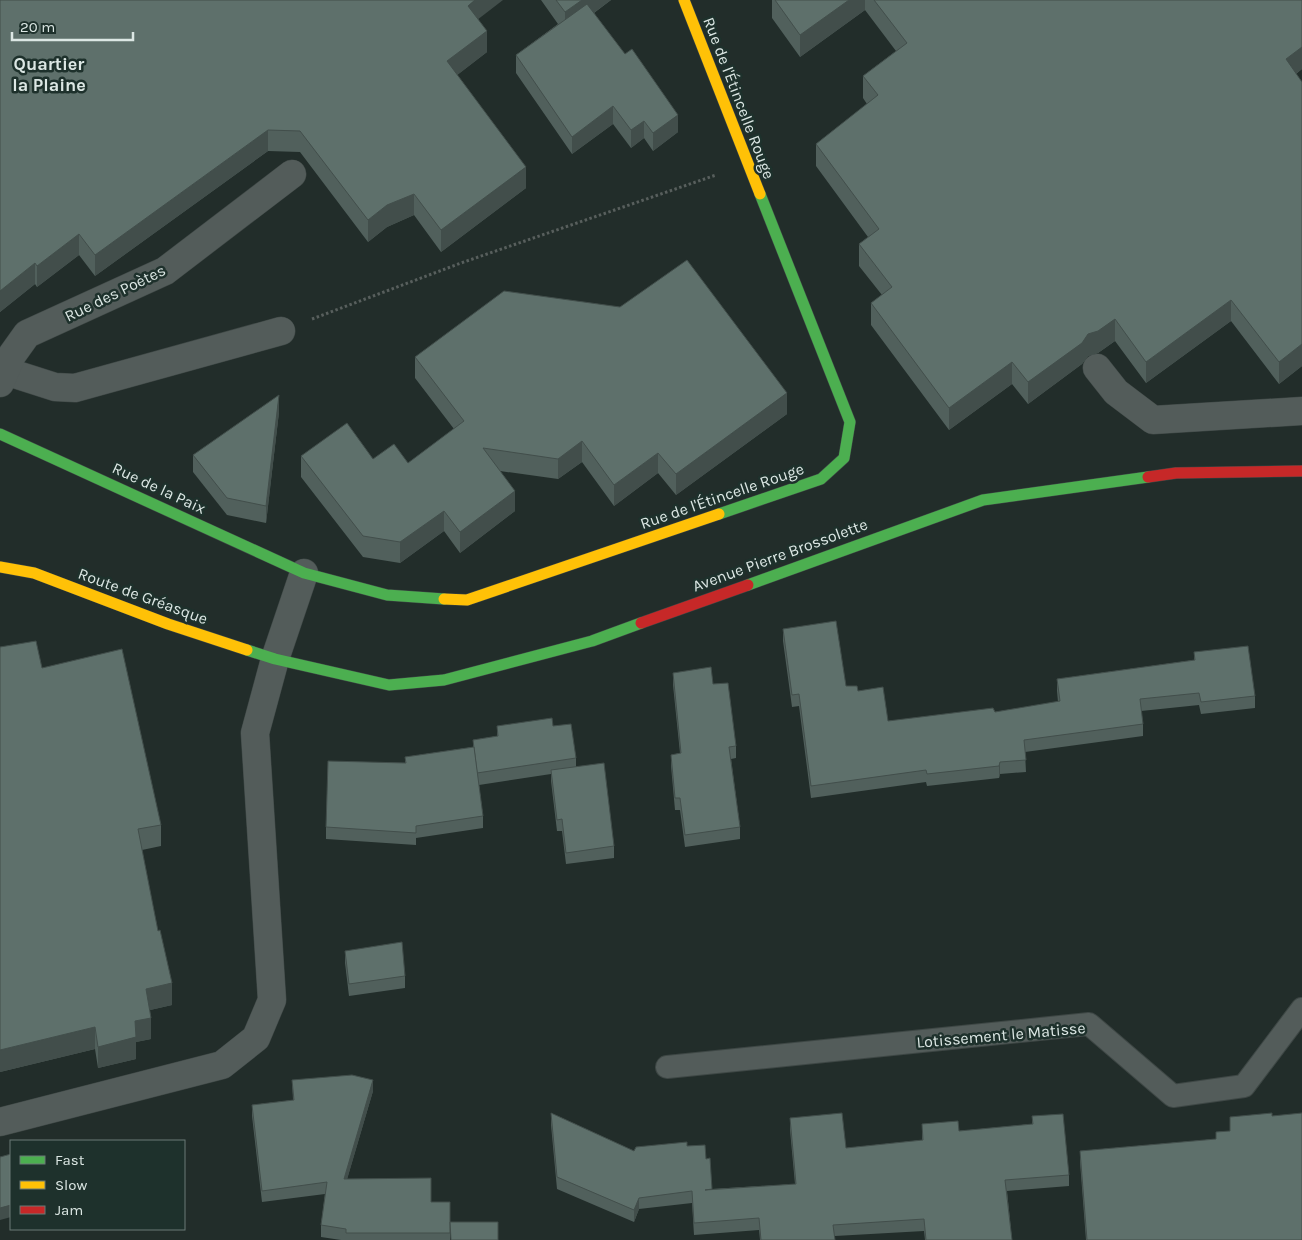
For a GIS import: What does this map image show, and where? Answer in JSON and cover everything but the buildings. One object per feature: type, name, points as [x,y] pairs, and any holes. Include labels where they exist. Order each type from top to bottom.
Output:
[{"type":"street","name":"Rue de l'Étincelle Rouge","points":[[304,573],[387,596],[466,600],[821,479],[844,458],[850,422],[684,0]]},
{"type":"street","name":"Rue des Poètes","points":[[2,377],[12,355],[27,334],[165,271],[292,174]]},
{"type":"street","points":[[2,377],[55,387],[75,388],[281,330]]},
{"type":"street","points":[[1097,368],[1116,392],[1153,420],[1302,411]]},
{"type":"street","name":"Rue de la Paix","points":[[0,434],[304,573]]},
{"type":"street","name":"Avenue Pierre Brossolette","points":[[275,659],[390,685],[444,680],[592,641],[982,500],[1176,473],[1302,471]]},
{"type":"street","name":"Route de Gréasque","points":[[0,566],[34,573],[168,624],[275,659]]},
{"type":"street","points":[[0,1122],[222,1065],[256,1038],[272,1000],[255,733],[275,659],[304,573]]},
{"type":"lane","name":"Lotissement le Matisse","points":[[667,1067],[1089,1024],[1173,1096],[1244,1086],[1302,1009]]},
{"type":"path","points":[[281,330],[461,263],[748,164]]},
{"type":"traffic: fast","points":[[719,514],[821,479],[844,458],[850,422],[760,194]]},
{"type":"traffic: fast","points":[[0,434],[304,573],[387,595],[444,599]]},
{"type":"traffic: fast","points":[[748,585],[983,500],[1148,477]]},
{"type":"traffic: fast","points":[[247,650],[275,659],[389,685],[444,680],[592,641],[641,623]]},
{"type":"traffic: slow","points":[[684,0],[760,194]]},
{"type":"traffic: slow","points":[[444,599],[467,600],[719,514]]},
{"type":"traffic: slow","points":[[0,567],[34,573],[168,624],[247,650]]},
{"type":"traffic: jam","points":[[1148,477],[1176,473],[1302,471]]},
{"type":"traffic: jam","points":[[641,623],[748,585]]},
{"type":"district","name":"Quartier la Plaine","points":[[49,74]]}]
